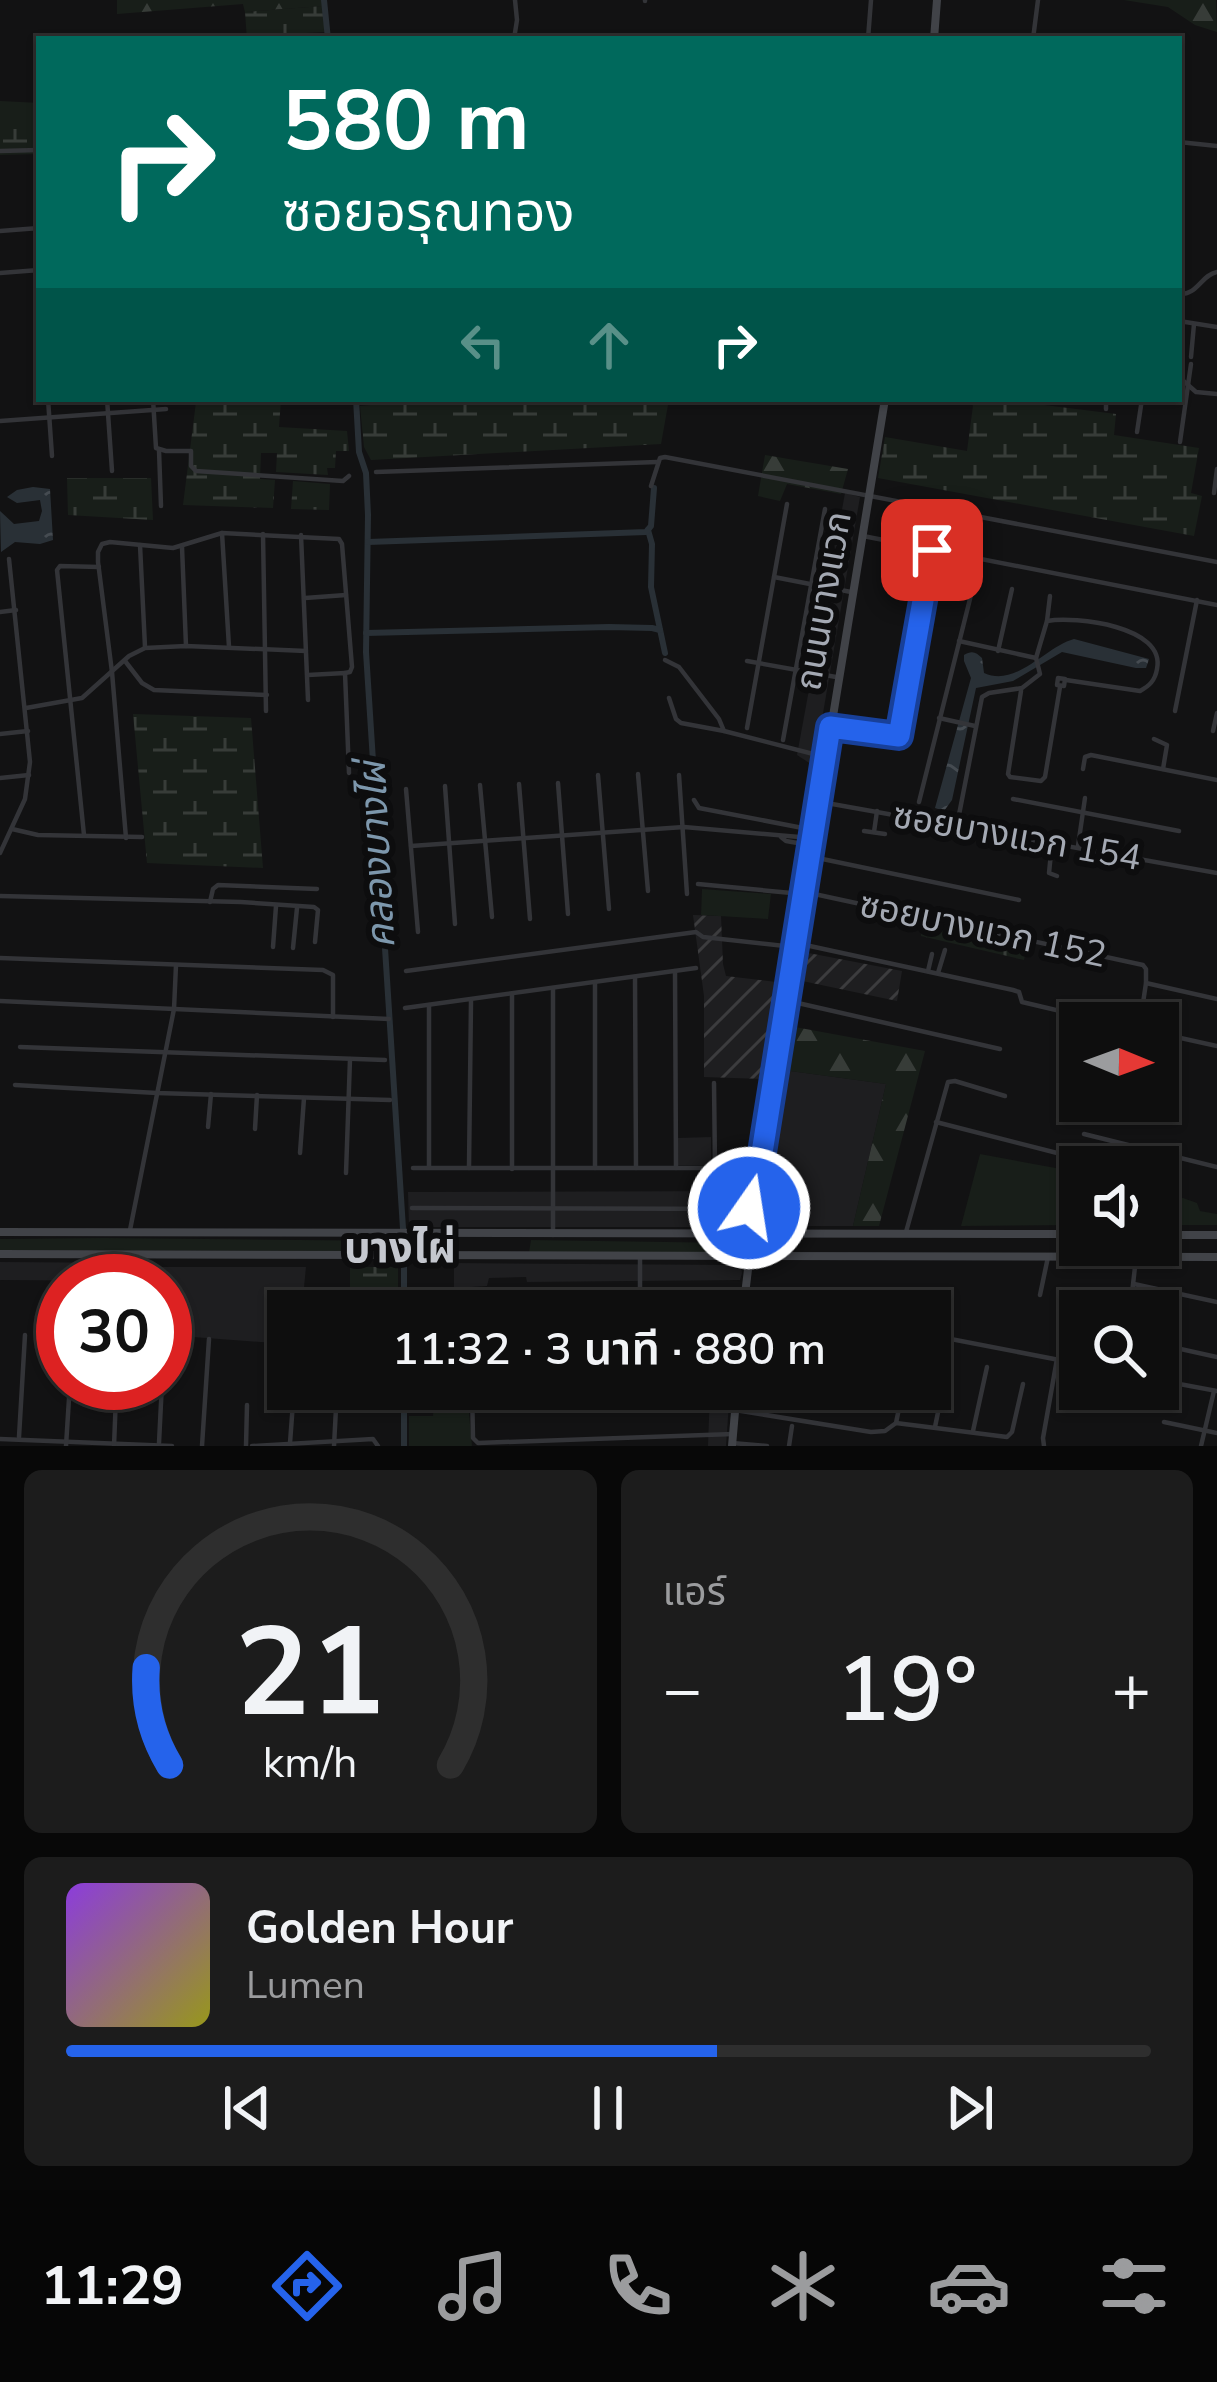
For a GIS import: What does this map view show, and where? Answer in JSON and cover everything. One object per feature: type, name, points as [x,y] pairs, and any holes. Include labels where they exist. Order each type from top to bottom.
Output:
[{"type":"main road","points":[[934,36],[937,0]]},
{"type":"main road","name":"ถนนบางแวก","points":[[745,1290],[759,1168],[884,402]]},
{"type":"main road","points":[[0,1232],[1059,1234]]},
{"type":"main road","points":[[527,1234],[527,1255]]},
{"type":"main road","points":[[1179,1234],[1217,1235]]},
{"type":"main road","points":[[1010,1235],[1004,1247],[1012,1257]]},
{"type":"main road","points":[[0,1254],[1059,1257]]},
{"type":"main road","points":[[1179,1257],[1217,1257]]},
{"type":"main road","points":[[732,1441],[735,1410]]},
{"type":"street","points":[[514,36],[515,0]]},
{"type":"street","points":[[868,36],[871,0]]},
{"type":"street","points":[[1033,36],[1038,0]]},
{"type":"street","points":[[1182,142],[1217,146]]},
{"type":"street","points":[[0,151],[36,150]]},
{"type":"street","points":[[0,231],[36,228]]},
{"type":"street","points":[[0,273],[36,270]]},
{"type":"street","points":[[1182,294],[1192,292],[1217,272]]},
{"type":"street","points":[[1182,322],[1217,327]]},
{"type":"street","points":[[1180,442],[1194,324]]},
{"type":"street","points":[[1182,380],[1196,392],[1217,394]]},
{"type":"street","points":[[48,402],[52,456]]},
{"type":"street","points":[[107,402],[112,471]]},
{"type":"street","points":[[153,402],[161,506]]},
{"type":"street","points":[[1106,402],[1106,409]]},
{"type":"street","points":[[1137,432],[1142,402]]},
{"type":"street","points":[[0,422],[166,409]]},
{"type":"street","points":[[159,450],[191,451],[191,466],[200,472],[343,481],[349,476]]},
{"type":"street","points":[[651,486],[662,457],[1217,562]]},
{"type":"street","points":[[376,472],[657,462]]},
{"type":"street","points":[[1214,493],[1217,470]]},
{"type":"street","points":[[748,728],[788,504]]},
{"type":"street","points":[[783,740],[826,509]]},
{"type":"street","points":[[222,533],[229,649]]},
{"type":"street","points":[[126,838],[99,567],[102,544],[182,547],[222,533],[341,540],[352,667],[345,673],[308,675]]},
{"type":"street","points":[[263,535],[266,711]]},
{"type":"street","points":[[301,535],[308,700]]},
{"type":"street","points":[[863,536],[1217,605]]},
{"type":"street","points":[[140,545],[145,648]]},
{"type":"street","points":[[182,547],[186,646]]},
{"type":"street","points":[[830,727],[899,736],[932,550]]},
{"type":"street","points":[[0,854],[25,799],[29,775],[9,559]]},
{"type":"street","points":[[84,835],[57,570],[60,566],[99,567]]},
{"type":"street","points":[[0,573],[11,573]]},
{"type":"street","points":[[774,578],[853,592]]},
{"type":"street","points":[[919,802],[973,586]]},
{"type":"street","points":[[998,651],[1012,589]]},
{"type":"street","points":[[305,598],[346,595]]},
{"type":"street","points":[[1050,596],[1036,659],[1039,671],[1058,684]]},
{"type":"street","points":[[1175,711],[1197,600]]},
{"type":"street","points":[[0,611],[16,610]]},
{"type":"street","points":[[1039,671],[1022,688],[1008,774],[1040,781],[1045,777],[1060,677],[1140,691],[1156,674],[1157,654],[1148,642],[1079,620],[1047,621]]},
{"type":"street","points":[[959,641],[1036,659]]},
{"type":"street","points":[[26,708],[86,696],[145,648],[306,651]]},
{"type":"street","points":[[665,660],[679,667],[724,730]]},
{"type":"street","points":[[125,661],[154,690],[266,695]]},
{"type":"street","points":[[747,662],[838,677]]},
{"type":"street","points":[[345,673],[349,773]]},
{"type":"street","points":[[957,825],[972,726],[980,703],[985,694],[1022,688]]},
{"type":"street","points":[[669,698],[679,722],[825,757]]},
{"type":"street","points":[[1213,731],[1217,712]]},
{"type":"street","points":[[939,718],[972,726]]},
{"type":"street","points":[[0,734],[28,731]]},
{"type":"street","points":[[1154,740],[1167,745],[1163,769]]},
{"type":"street","points":[[1083,769],[1085,757],[1091,755],[1217,780]]},
{"type":"street","points":[[638,774],[648,891]]},
{"type":"street","points":[[0,778],[29,775]]},
{"type":"street","points":[[598,775],[608,909]]},
{"type":"street","points":[[679,775],[687,894]]},
{"type":"street","points":[[558,783],[568,914]]},
{"type":"street","points":[[519,784],[530,919]]},
{"type":"street","points":[[480,785],[492,917]]},
{"type":"street","points":[[445,786],[454,924]]},
{"type":"street","points":[[406,789],[418,932]]},
{"type":"street","points":[[1077,848],[1084,798]]},
{"type":"street","points":[[1013,799],[1179,831]]},
{"type":"street","points":[[694,800],[699,808],[811,837]]},
{"type":"street","name":"ซอยบางแวก 154","points":[[818,802],[1217,873]]},
{"type":"street","points":[[874,832],[877,812]]},
{"type":"street","points":[[19,814],[28,832]]},
{"type":"street","points":[[411,846],[684,826],[811,837]]},
{"type":"street","points":[[0,831],[142,837]]},
{"type":"street","points":[[864,831],[885,834]]},
{"type":"street","points":[[1052,843],[1049,873],[1057,876]]},
{"type":"street","points":[[808,856],[1019,900]]},
{"type":"street","points":[[698,884],[802,893]]},
{"type":"street","points":[[210,903],[218,885],[317,889]]},
{"type":"street","name":"ซอยบางแวก 152","points":[[802,893],[1143,964],[1146,983],[1217,999]]},
{"type":"street","points":[[0,896],[318,909],[315,943]]},
{"type":"street","points":[[273,947],[276,906]]},
{"type":"street","points":[[293,948],[296,908]]},
{"type":"street","points":[[406,970],[696,932],[703,937],[795,945],[1013,989],[1022,1002],[1059,1011]]},
{"type":"street","points":[[938,973],[944,950]]},
{"type":"street","points":[[928,971],[932,954]]},
{"type":"street","points":[[0,958],[329,971],[333,975],[333,1017]]},
{"type":"street","points":[[130,1232],[174,1009],[176,964]]},
{"type":"street","points":[[405,1008],[696,968]]},
{"type":"street","points":[[675,971],[676,1168]]},
{"type":"street","points":[[635,976],[636,1168]]},
{"type":"street","points":[[595,982],[595,1168]]},
{"type":"street","points":[[1143,1002],[1146,983]]},
{"type":"street","points":[[553,988],[553,1234]]},
{"type":"street","points":[[512,994],[512,1168]]},
{"type":"street","points":[[786,998],[1000,1049]]},
{"type":"street","points":[[0,1001],[389,1019]]},
{"type":"street","points":[[469,1168],[470,1001]]},
{"type":"street","points":[[429,1005],[429,1168]]},
{"type":"street","points":[[1179,1038],[1217,1046]]},
{"type":"street","points":[[20,1047],[385,1060]]},
{"type":"street","points":[[346,1173],[350,1059]]},
{"type":"street","points":[[906,1233],[946,1085],[952,1080],[1005,1096]]},
{"type":"street","points":[[714,1083],[715,1167]]},
{"type":"street","points":[[15,1085],[390,1100]]},
{"type":"street","points":[[208,1127],[211,1094]]},
{"type":"street","points":[[255,1129],[257,1095]]},
{"type":"street","points":[[300,1153],[304,1098]]},
{"type":"street","points":[[936,1121],[1059,1153]]},
{"type":"street","points":[[1084,1134],[1217,1167]]},
{"type":"street","points":[[412,1168],[759,1168]]},
{"type":"street","points":[[412,1208],[753,1209]]},
{"type":"street","points":[[640,1256],[640,1290]]},
{"type":"street","points":[[1040,1295],[1048,1257]]},
{"type":"street","points":[[1132,1290],[1135,1266]]},
{"type":"street","points":[[1133,1285],[1217,1302]]},
{"type":"street","points":[[19,1438],[25,1335]]},
{"type":"street","points":[[202,1446],[209,1339]]},
{"type":"street","points":[[951,1339],[1057,1359],[1044,1446]]},
{"type":"street","points":[[1179,1349],[1217,1357]]},
{"type":"street","points":[[973,1434],[987,1366]]},
{"type":"street","points":[[896,1423],[1010,1436],[1023,1384]]},
{"type":"street","points":[[1179,1384],[1216,1391],[1201,1446]]},
{"type":"street","points":[[247,1405],[249,1446],[373,1439],[378,1446]]},
{"type":"street","points":[[66,1443],[68,1410]]},
{"type":"street","points":[[114,1444],[115,1410]]},
{"type":"street","points":[[158,1446],[160,1410]]},
{"type":"street","points":[[290,1445],[292,1410]]},
{"type":"street","points":[[334,1443],[336,1410]]},
{"type":"street","points":[[472,1410],[473,1438],[478,1443],[732,1441],[767,1446]]},
{"type":"street","points":[[735,1410],[872,1432],[886,1431],[896,1423],[899,1410]]},
{"type":"street","points":[[935,1429],[939,1410]]},
{"type":"street","points":[[1164,1422],[1217,1433]]},
{"type":"street","points":[[789,1446],[792,1426]]},
{"type":"street","points":[[0,1439],[172,1446]]},
{"type":"shaded area","points":[[845,493],[860,497],[814,766],[797,755]]},
{"type":"shaded area","points":[[693,915],[721,916],[726,976],[784,983],[776,1043],[770,1043],[764,1079],[704,1077],[704,996]]},
{"type":"shaded area","points":[[798,951],[902,971],[897,1001],[793,979]]},
{"type":"shaded area","points":[[783,1070],[886,1084],[853,1226],[763,1223],[760,1216]]},
{"type":"shaded area","points":[[711,1137],[711,1165],[678,1165],[678,1138]]},
{"type":"shaded area","points":[[749,1191],[745,1224],[739,1227],[409,1227],[408,1192]]},
{"type":"shaded area","points":[[0,1262],[36,1262],[36,1280],[0,1280]]},
{"type":"shaded area","points":[[454,1263],[736,1265],[742,1273],[740,1280],[527,1282],[526,1277],[489,1278],[487,1286],[454,1288]]},
{"type":"shaded area","points":[[192,1267],[306,1267],[304,1290],[267,1290],[267,1342],[192,1337]]},
{"type":"shaded area","points":[[709,1410],[729,1410],[726,1446],[708,1446]]},
{"type":"green space","points":[[117,0],[322,0],[323,6],[245,12],[243,4],[117,14]]},
{"type":"green space","points":[[1124,0],[1216,0],[1217,32],[1195,25],[1168,7]]},
{"type":"green space","points":[[323,6],[325,32],[247,36],[245,12]]},
{"type":"green space","points":[[0,101],[36,103],[36,154],[0,155]]},
{"type":"green space","points":[[196,402],[281,402],[279,427],[347,431],[349,451],[336,451],[335,468],[327,468],[328,475],[276,472],[277,453],[261,453],[260,479],[275,480],[273,508],[183,505]]},
{"type":"green space","points":[[668,402],[661,444],[371,460],[364,447],[360,406]]},
{"type":"green space","points":[[971,402],[1021,402],[1116,414],[1114,435],[1199,448],[1191,493],[1202,496],[1194,536],[878,478],[885,437],[967,451]]},
{"type":"green space","points":[[765,455],[848,469],[841,494],[787,484],[780,501],[758,496]]},
{"type":"green space","points":[[67,478],[151,478],[153,520],[68,515]]},
{"type":"green space","points":[[293,481],[330,484],[329,510],[291,509]]},
{"type":"green space","points":[[133,714],[251,718],[263,868],[147,863]]},
{"type":"green space","points":[[702,889],[771,894],[768,919],[701,915]]},
{"type":"green space","points":[[922,921],[1027,943],[1024,960],[921,936]]},
{"type":"green space","points":[[784,1025],[925,1051],[879,1226],[853,1226],[886,1084],[783,1070]]},
{"type":"green space","points":[[980,1154],[1059,1169],[1059,1225],[961,1226]]},
{"type":"green space","points":[[1179,1198],[1197,1203],[1200,1211],[1217,1214],[1217,1225],[1179,1225]]},
{"type":"green space","points":[[0,1239],[396,1241],[396,1251],[0,1250]]},
{"type":"green space","points":[[531,1240],[737,1245],[736,1252],[730,1253],[529,1252]]},
{"type":"green space","points":[[350,1267],[398,1267],[398,1290],[350,1290]]},
{"type":"green space","points":[[433,1410],[469,1410],[472,1446],[409,1446],[409,1416],[433,1416]]},
{"type":"water","points":[[33,487],[50,489],[53,540],[15,542],[1,552],[0,511],[14,524],[39,521],[40,500],[17,503],[7,497]]},
{"type":"water","points":[[1074,639],[1149,659],[1146,668],[1062,652],[1013,681],[976,688],[952,800],[944,811],[935,808],[971,678],[964,655],[980,656],[984,673],[1007,675]]},
{"type":"waterway","name":"คลองบางไผ่","points":[[324,0],[328,36]]},
{"type":"waterway","name":"คลองบางไผ่","points":[[356,402],[359,452],[366,473],[366,652],[404,1290]]},
{"type":"waterway","points":[[368,542],[646,532],[651,526],[654,488]]},
{"type":"waterway","points":[[648,530],[651,587],[665,653]]},
{"type":"waterway","points":[[366,633],[660,630]]},
{"type":"waterway","name":"คลองบางไผ่","points":[[404,1410],[404,1446]]},
{"type":"district","name":"บางไผ่","points":[[400,1248]]},
{"type":"route","points":[[749,1208],[753,1209],[830,727],[899,736],[932,550]]}]
